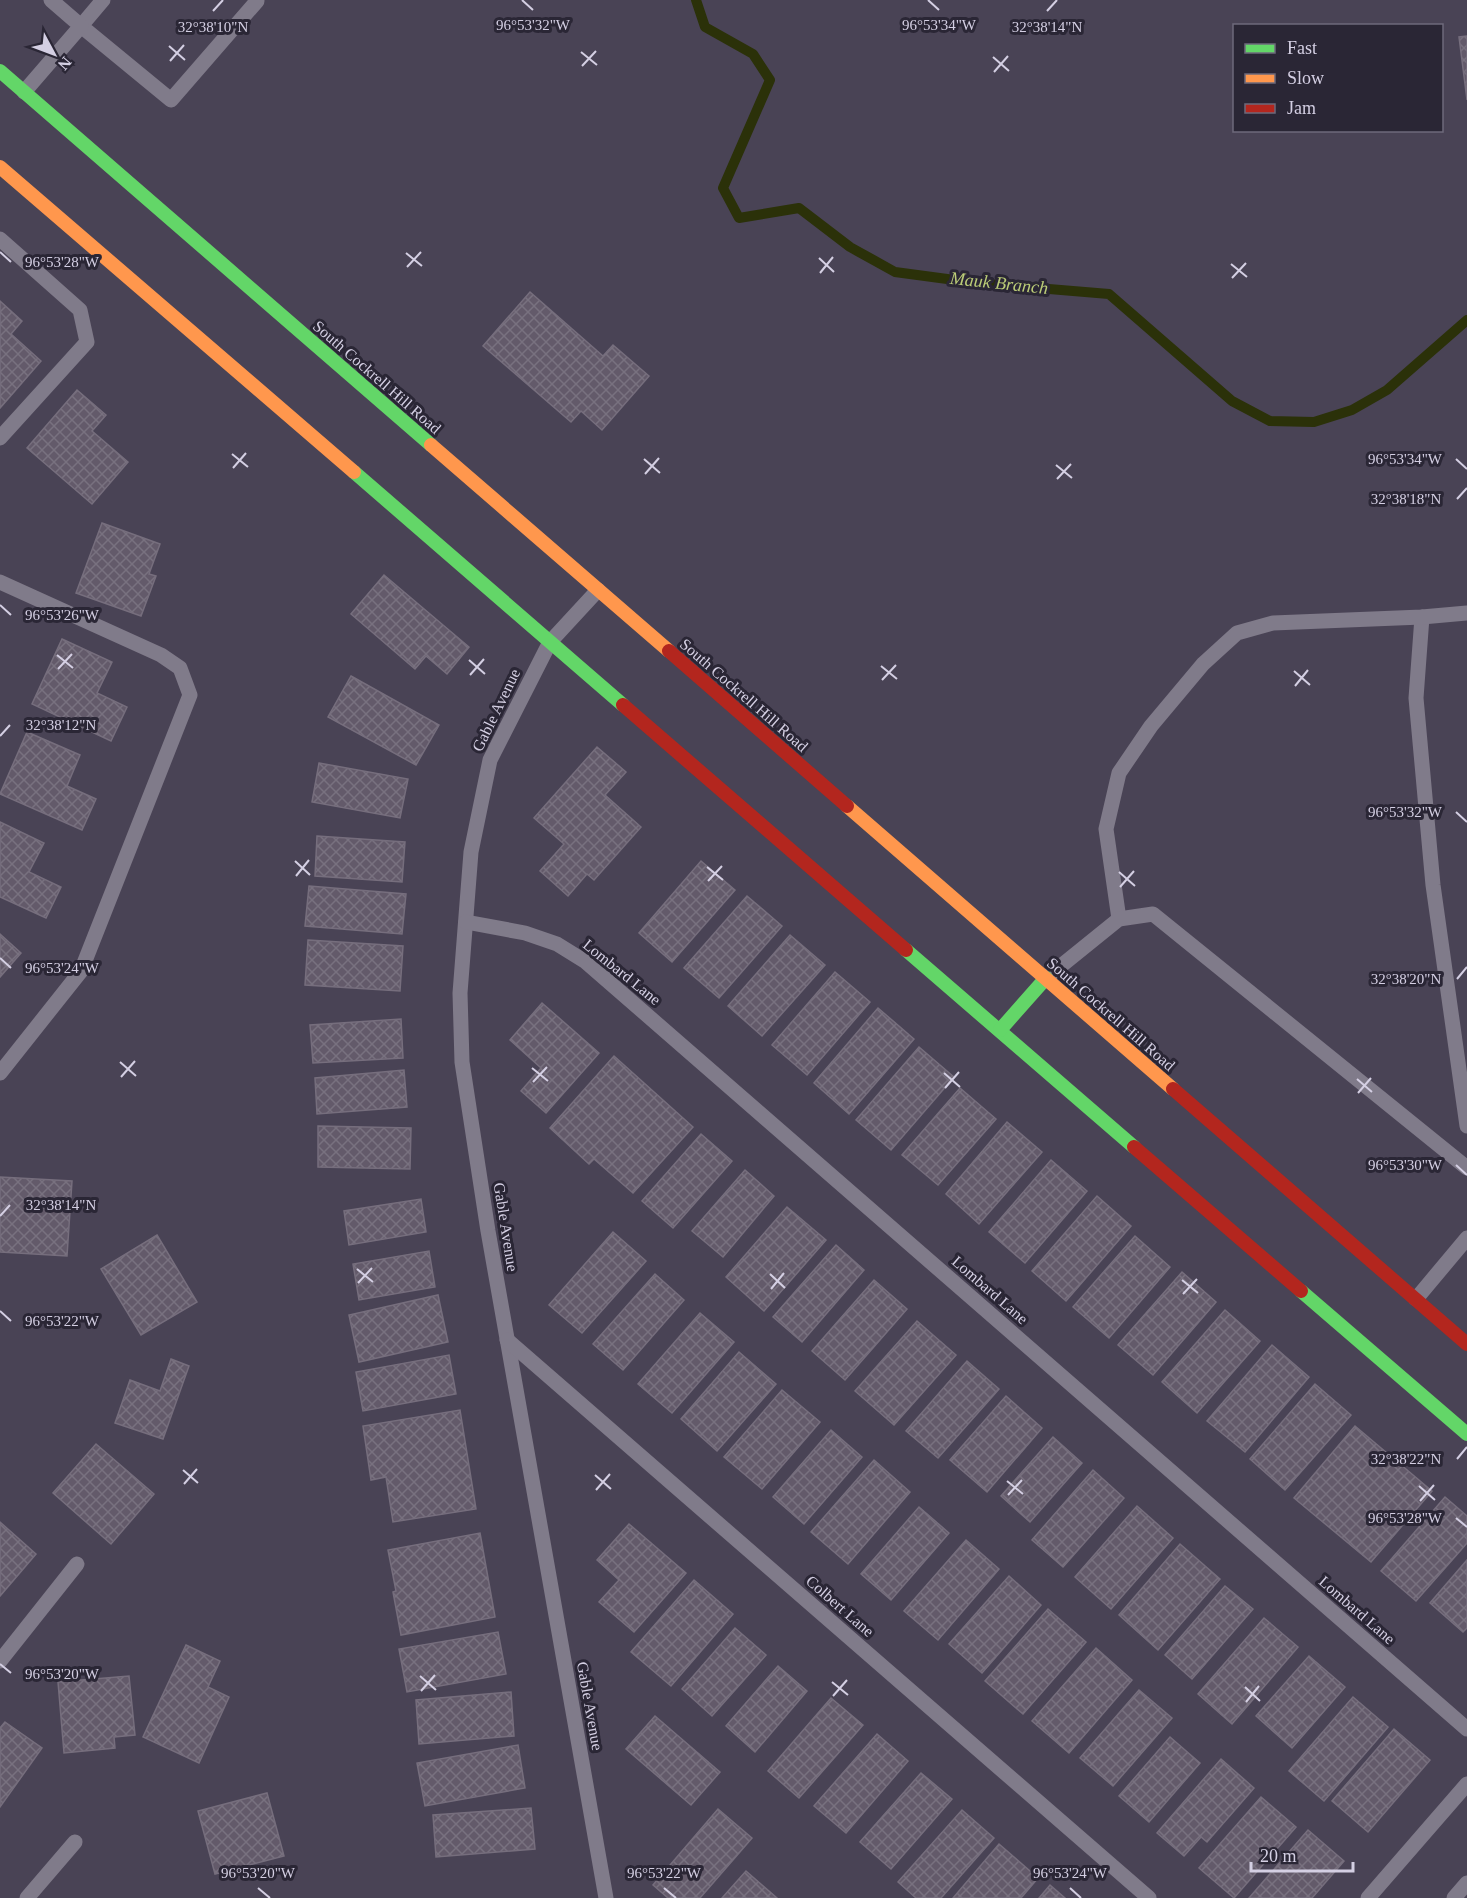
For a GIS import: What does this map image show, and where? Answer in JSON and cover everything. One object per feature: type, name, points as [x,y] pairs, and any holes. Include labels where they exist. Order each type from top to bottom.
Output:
[{"type":"main road","name":"South Cockrell Hill Road","points":[[0,71],[1467,1344]]},
{"type":"main road","points":[[0,167],[1467,1434]]},
{"type":"main road","points":[[1000,1030],[1046,978]]},
{"type":"street","points":[[51,0],[171,100],[257,1],[255,0]]},
{"type":"street","points":[[24,92],[103,0]]},
{"type":"street","points":[[0,239],[80,310],[87,342],[0,438]]},
{"type":"street","points":[[0,582],[161,655],[180,668],[189,695],[81,971],[0,1073]]},
{"type":"street","name":"Gable Avenue","points":[[598,590],[550,642],[490,760],[471,852],[460,993],[462,1062],[488,1231],[606,1898]]},
{"type":"street","points":[[1119,919],[1106,829],[1119,773],[1151,726],[1203,664],[1238,633],[1273,623],[1467,613]]},
{"type":"street","points":[[1422,617],[1416,698],[1433,885],[1467,1126]]},
{"type":"street","points":[[1046,978],[1119,919],[1153,914],[1467,1168]]},
{"type":"street","name":"Lombard Lane","points":[[466,922],[525,933],[557,944],[586,962],[1467,1730]]},
{"type":"street","points":[[1416,1299],[1467,1238]]},
{"type":"street","name":"Colbert Lane","points":[[507,1340],[1149,1898]]},
{"type":"street","points":[[0,1661],[76,1564]]},
{"type":"street","points":[[1368,1898],[1467,1784]]},
{"type":"street","points":[[27,1898],[75,1842]]},
{"type":"street","points":[[1454,1898],[1467,1883]]},
{"type":"building","points":[[1467,36],[1467,100],[1459,37]]},
{"type":"building","points":[[530,292],[603,356],[613,345],[649,376],[602,430],[581,411],[571,422],[483,346]]},
{"type":"building","points":[[0,301],[22,321],[11,334],[41,361],[0,408]]},
{"type":"building","points":[[77,390],[106,415],[92,431],[128,462],[92,504],[27,448]]},
{"type":"building","points":[[102,523],[160,544],[149,574],[156,576],[141,616],[76,593]]},
{"type":"building","points":[[384,575],[469,647],[447,674],[426,656],[415,669],[351,614]]},
{"type":"building","points":[[62,639],[112,662],[97,693],[127,707],[111,741],[32,704]]},
{"type":"building","points":[[351,676],[439,725],[416,765],[328,717]]},
{"type":"building","points":[[27,732],[80,755],[67,786],[96,799],[82,830],[0,794]]},
{"type":"building","points":[[597,747],[626,772],[605,795],[641,827],[594,880],[587,874],[568,896],[540,871],[564,844],[534,818]]},
{"type":"building","points":[[319,763],[408,779],[400,818],[312,802]]},
{"type":"building","points":[[0,822],[44,843],[29,872],[61,887],[46,918],[0,897]]},
{"type":"building","points":[[317,836],[405,842],[402,882],[315,876]]},
{"type":"building","points":[[701,861],[735,890],[672,962],[639,933]]},
{"type":"building","points":[[309,886],[406,894],[402,934],[305,926]]},
{"type":"building","points":[[747,896],[782,926],[719,998],[684,968]]},
{"type":"building","points":[[0,934],[21,953],[0,977]]},
{"type":"building","points":[[790,935],[825,965],[762,1036],[728,1006]]},
{"type":"building","points":[[308,940],[403,946],[400,991],[305,985]]},
{"type":"building","points":[[835,972],[870,1002],[807,1075],[772,1045]]},
{"type":"building","points":[[542,1003],[599,1053],[546,1113],[521,1091],[541,1068],[510,1040]]},
{"type":"building","points":[[878,1008],[914,1039],[849,1114],[814,1083]]},
{"type":"building","points":[[401,1019],[403,1058],[313,1063],[310,1025]]},
{"type":"building","points":[[919,1047],[954,1077],[891,1150],[856,1120]]},
{"type":"building","points":[[614,1056],[693,1127],[633,1193],[594,1159],[589,1164],[550,1128]]},
{"type":"building","points":[[404,1070],[407,1107],[317,1114],[315,1078]]},
{"type":"building","points":[[960,1088],[996,1119],[938,1185],[902,1155]]},
{"type":"building","points":[[1007,1122],[1042,1152],[979,1224],[946,1194]]},
{"type":"building","points":[[318,1126],[411,1128],[410,1169],[318,1167]]},
{"type":"building","points":[[701,1134],[732,1161],[673,1228],[642,1201]]},
{"type":"building","points":[[1051,1160],[1087,1191],[1025,1263],[989,1232]]},
{"type":"building","points":[[745,1170],[774,1196],[723,1257],[692,1231]]},
{"type":"building","points":[[0,1177],[72,1181],[67,1256],[0,1252]]},
{"type":"building","points":[[1097,1196],[1131,1226],[1066,1301],[1032,1271]]},
{"type":"building","points":[[421,1199],[426,1232],[349,1245],[344,1211]]},
{"type":"building","points":[[787,1207],[826,1240],[764,1311],[726,1277]]},
{"type":"building","points":[[613,1232],[646,1261],[582,1333],[549,1305]]},
{"type":"building","points":[[157,1235],[197,1302],[141,1335],[101,1269]]},
{"type":"building","points":[[1135,1236],[1170,1267],[1109,1338],[1073,1307]]},
{"type":"building","points":[[836,1245],[864,1270],[802,1342],[773,1317]]},
{"type":"building","points":[[429,1251],[435,1287],[359,1300],[353,1264]]},
{"type":"building","points":[[1182,1272],[1216,1302],[1153,1375],[1118,1345]]},
{"type":"building","points":[[655,1274],[684,1300],[623,1370],[593,1344]]},
{"type":"building","points":[[874,1280],[907,1309],[845,1380],[812,1351]]},
{"type":"building","points":[[438,1295],[448,1342],[359,1362],[349,1315]]},
{"type":"building","points":[[1225,1310],[1260,1341],[1197,1413],[1162,1382]]},
{"type":"building","points":[[700,1313],[734,1342],[672,1413],[638,1384]]},
{"type":"building","points":[[917,1321],[956,1355],[894,1425],[855,1391]]},
{"type":"building","points":[[1272,1345],[1309,1377],[1245,1452],[1207,1421]]},
{"type":"building","points":[[739,1352],[776,1384],[717,1451],[681,1419]]},
{"type":"building","points":[[449,1355],[456,1394],[363,1411],[356,1372]]},
{"type":"building","points":[[171,1359],[189,1366],[163,1439],[115,1423],[130,1380],[160,1391]]},
{"type":"building","points":[[967,1361],[999,1389],[938,1458],[906,1431]]},
{"type":"building","points":[[1315,1384],[1351,1415],[1285,1490],[1250,1459]]},
{"type":"building","points":[[782,1390],[820,1422],[762,1489],[724,1457]]},
{"type":"building","points":[[1006,1396],[1042,1428],[987,1492],[950,1460]]},
{"type":"building","points":[[460,1410],[476,1509],[393,1522],[386,1477],[371,1480],[363,1426]]},
{"type":"building","points":[[1355,1426],[1432,1491],[1371,1562],[1294,1498]]},
{"type":"building","points":[[831,1430],[862,1457],[804,1524],[773,1497]]},
{"type":"building","points":[[1053,1437],[1082,1463],[1030,1522],[1001,1496]]},
{"type":"building","points":[[96,1444],[154,1494],[111,1544],[53,1493]]},
{"type":"building","points":[[874,1460],[910,1492],[848,1564],[811,1532]]},
{"type":"building","points":[[1093,1470],[1124,1498],[1063,1567],[1032,1540]]},
{"type":"building","points":[[1445,1497],[1467,1516],[1467,1543],[1416,1601],[1381,1571]]},
{"type":"building","points":[[1137,1506],[1173,1538],[1111,1609],[1075,1577]]},
{"type":"building","points":[[919,1507],[949,1533],[891,1600],[861,1574]]},
{"type":"building","points":[[0,1522],[36,1554],[0,1596]]},
{"type":"building","points":[[629,1524],[686,1573],[634,1632],[599,1602],[619,1580],[597,1560]]},
{"type":"building","points":[[480,1533],[495,1617],[401,1635],[388,1550]]},
{"type":"building","points":[[966,1540],[999,1569],[938,1640],[904,1611]]},
{"type":"building","points":[[1180,1544],[1220,1579],[1158,1650],[1119,1615]]},
{"type":"building","points":[[1467,1560],[1467,1628],[1463,1632],[1430,1603]]},
{"type":"building","points":[[1009,1576],[1041,1605],[982,1673],[949,1644]]},
{"type":"building","points":[[694,1580],[733,1614],[671,1686],[631,1652]]},
{"type":"building","points":[[1225,1586],[1253,1609],[1192,1679],[1165,1655]]},
{"type":"building","points":[[1048,1609],[1086,1642],[1023,1714],[985,1681]]},
{"type":"building","points":[[1264,1618],[1298,1647],[1232,1724],[1198,1694]]},
{"type":"building","points":[[735,1628],[766,1655],[712,1716],[682,1689]]},
{"type":"building","points":[[498,1632],[506,1674],[407,1692],[399,1649]]},
{"type":"building","points":[[186,1645],[220,1661],[208,1687],[229,1697],[199,1763],[143,1737]]},
{"type":"building","points":[[1096,1648],[1132,1680],[1069,1753],[1032,1721]]},
{"type":"building","points":[[1309,1656],[1345,1687],[1292,1748],[1256,1716]]},
{"type":"building","points":[[778,1666],[807,1691],[755,1752],[726,1726]]},
{"type":"building","points":[[129,1676],[135,1735],[114,1737],[115,1748],[64,1753],[58,1682]]},
{"type":"building","points":[[1139,1690],[1172,1718],[1113,1786],[1080,1758]]},
{"type":"building","points":[[511,1692],[514,1736],[419,1744],[416,1700]]},
{"type":"building","points":[[1353,1697],[1388,1727],[1324,1801],[1289,1771]]},
{"type":"building","points":[[831,1698],[863,1725],[799,1798],[768,1771]]},
{"type":"building","points":[[655,1716],[720,1772],[691,1805],[626,1749]]},
{"type":"building","points":[[5,1722],[42,1748],[0,1807],[0,1728]]},
{"type":"building","points":[[1394,1729],[1430,1760],[1368,1832],[1332,1801]]},
{"type":"building","points":[[877,1734],[908,1761],[846,1833],[814,1806]]},
{"type":"building","points":[[1170,1737],[1200,1763],[1149,1822],[1119,1796]]},
{"type":"building","points":[[518,1745],[525,1788],[425,1806],[417,1763]]},
{"type":"building","points":[[1221,1759],[1254,1788],[1207,1842],[1201,1837],[1184,1856],[1157,1833]]},
{"type":"building","points":[[921,1773],[952,1799],[891,1869],[860,1842]]},
{"type":"building","points":[[267,1793],[284,1856],[215,1874],[198,1811]]},
{"type":"building","points":[[1261,1797],[1296,1827],[1234,1898],[1199,1868]]},
{"type":"building","points":[[531,1808],[535,1849],[436,1857],[433,1815]]},
{"type":"building","points":[[718,1809],[752,1838],[700,1898],[668,1898],[653,1885]]},
{"type":"building","points":[[962,1810],[994,1838],[941,1898],[916,1898],[898,1882]]},
{"type":"building","points":[[1308,1830],[1344,1861],[1312,1898],[1249,1898]]},
{"type":"building","points":[[999,1844],[1038,1878],[1021,1898],[953,1898]]},
{"type":"building","points":[[746,1871],[777,1898],[722,1898]]},
{"type":"building","points":[[1050,1885],[1065,1898],[1039,1898]]},
{"type":"waterway","name":"Mauk Branch","points":[[696,0],[705,27],[753,54],[770,80],[723,188],[739,218],[799,208],[850,247],[895,272],[977,283],[1109,294],[1232,401],[1270,421],[1314,422],[1352,410],[1387,390],[1467,320]]},
{"type":"traffic: fast","points":[[0,71],[431,445]]},
{"type":"traffic: fast","points":[[354,472],[623,705]]},
{"type":"traffic: fast","points":[[906,950],[1134,1147]]},
{"type":"traffic: fast","points":[[1000,1030],[1046,978]]},
{"type":"traffic: fast","points":[[1301,1291],[1467,1434]]},
{"type":"traffic: slow","points":[[0,167],[354,472]]},
{"type":"traffic: slow","points":[[431,445],[669,651]]},
{"type":"traffic: slow","points":[[847,806],[1173,1089]]},
{"type":"traffic: jam","points":[[669,651],[847,806]]},
{"type":"traffic: jam","points":[[623,705],[906,950]]},
{"type":"traffic: jam","points":[[1173,1089],[1467,1344]]},
{"type":"traffic: jam","points":[[1134,1147],[1301,1291]]}]
